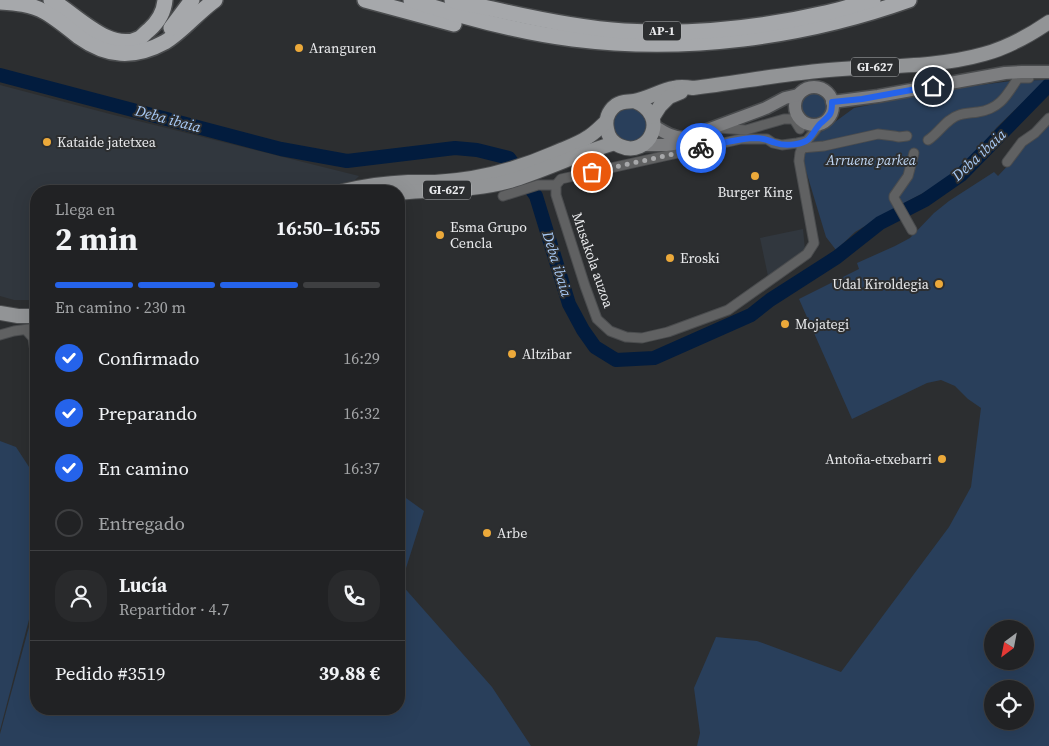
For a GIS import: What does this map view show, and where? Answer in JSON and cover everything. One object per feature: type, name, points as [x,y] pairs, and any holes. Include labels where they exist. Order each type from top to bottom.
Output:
[{"type":"highway","points":[[51,0],[109,38],[145,43],[164,42],[215,0]]},
{"type":"highway","points":[[145,43],[162,14],[165,0]]},
{"type":"highway","points":[[145,43],[148,36],[158,30],[183,0]]},
{"type":"highway","points":[[0,2],[23,4],[44,11],[92,46],[116,54],[130,54],[145,43],[169,31],[192,0]]},
{"type":"highway","points":[[366,0],[426,17],[550,42],[590,45],[621,43]]},
{"type":"highway","name":"AP-1","points":[[410,0],[453,14],[521,30],[572,39],[621,43],[717,41],[774,35],[830,24],[878,11],[908,0]]},
{"type":"highway","name":"AP-1","points":[[452,0],[474,3],[524,16],[578,26],[625,30],[673,31],[713,30],[773,23],[826,13],[873,0]]},
{"type":"main road","name":"GI-627","points":[[536,173],[588,137],[606,122],[608,114],[617,105],[628,101],[634,101],[676,87],[693,88],[816,71],[919,65],[962,59],[985,54],[1006,46],[1049,22]]},
{"type":"main road","name":"GI-627","points":[[405,193],[460,189],[494,179],[509,170],[536,173],[594,149],[615,144],[621,147],[636,148],[651,137],[653,121],[660,106],[669,97],[693,88]]},
{"type":"main road","points":[[634,101],[642,104],[649,110],[653,121]]},
{"type":"main road","points":[[606,122],[610,138],[615,144]]},
{"type":"main road","name":"GI-627","points":[[376,185],[494,179]]},
{"type":"main road","points":[[0,304],[30,307]]},
{"type":"main road","points":[[0,314],[30,316]]},
{"type":"street","points":[[832,102],[878,96],[1005,73],[1042,72]]},
{"type":"street","points":[[928,140],[958,115],[981,112],[996,107],[1004,100],[1018,78],[1033,78],[1042,72]]},
{"type":"street","points":[[642,145],[680,143],[688,138],[766,108],[785,98],[798,95],[804,90],[815,87],[821,88],[830,96],[832,110],[830,116],[821,123],[804,144]]},
{"type":"street","points":[[506,196],[536,173],[556,185],[561,179],[742,139],[767,139],[771,137],[792,139],[797,135],[799,121],[795,104],[798,95]]},
{"type":"street","points":[[766,108],[787,110],[799,121]]},
{"type":"street","points":[[1007,162],[1022,142],[1035,133],[1049,118]]},
{"type":"street","points":[[713,128],[746,130],[784,119],[792,119],[810,124],[821,123]]},
{"type":"street","points":[[653,121],[671,136],[688,138]]},
{"type":"street","points":[[767,139],[782,145],[804,144],[824,146],[878,134],[899,137],[907,136]]},
{"type":"street","name":"Musakola auzoa","points":[[556,185],[556,195],[584,286],[597,319],[610,331],[626,337],[642,338],[668,332],[728,310],[807,254],[814,243],[799,161],[804,144]]},
{"type":"street","points":[[910,226],[896,204],[894,196],[908,176],[914,153]]},
{"type":"street","points":[[0,334],[30,329]]},
{"type":"street","points":[[26,330],[30,335]]},
{"type":"shaded area","points":[[0,85],[359,176],[355,180],[338,185],[30,185],[30,300],[14,300],[0,296]]},
{"type":"shaded area","points":[[803,229],[805,250],[768,276],[760,238]]},
{"type":"green space","name":"Arruene parkea","points":[[1046,80],[997,127],[958,172],[855,232],[836,250],[826,237],[802,154],[813,138],[854,108],[950,89],[1011,81]]},
{"type":"green space","points":[[814,92],[823,96],[827,105],[823,114],[814,118],[805,114],[801,105],[805,96]]},
{"type":"green space","points":[[638,105],[651,127],[633,145],[615,138],[611,119],[619,108]]},
{"type":"green space","points":[[1049,125],[1049,746],[697,746],[700,733],[694,688],[716,637],[757,641],[841,672],[949,527],[971,487],[981,408],[968,399],[955,386],[941,380],[927,383],[852,419],[799,299],[859,269],[857,263],[910,238],[934,213],[949,201],[994,172],[998,176],[1024,145],[1038,137],[1045,127]]},
{"type":"green space","points":[[0,441],[16,447],[30,468],[30,616],[0,730]]},
{"type":"green space","points":[[405,497],[424,511],[405,571]]},
{"type":"green space","points":[[405,589],[492,687],[531,746],[0,746],[0,734],[30,623],[30,715],[405,715]]},
{"type":"waterway","name":"Deba ibaia","points":[[0,75],[281,149],[347,161],[455,148],[477,150],[509,158],[536,196],[569,304],[595,347],[616,360],[654,358],[751,315],[770,300],[837,257],[880,223],[925,200],[961,175],[1049,85]]},
{"type":"way so far","points":[[592,172],[701,148]]},
{"type":"place","name":"Aranguren","points":[[299,48]]},
{"type":"place","name":"Kataide jatetxea","points":[[47,142]]},
{"type":"place","name":"Burger King","points":[[755,176]]},
{"type":"place","name":"Esma Grupo Cencla","points":[[440,235]]},
{"type":"place","name":"Eroski","points":[[670,258]]},
{"type":"place","name":"Udal Kiroldegia","points":[[939,284]]},
{"type":"place","name":"Mojategi","points":[[785,324]]},
{"type":"place","name":"Altzibar","points":[[512,354]]},
{"type":"place","name":"Antoña-etxebarri","points":[[942,459]]},
{"type":"place","name":"Arbe","points":[[487,533]]},
{"type":"route","points":[[701,148],[748,138],[767,139],[782,145],[797,144],[807,141],[821,123],[830,116],[832,102],[862,99],[933,86]]}]
